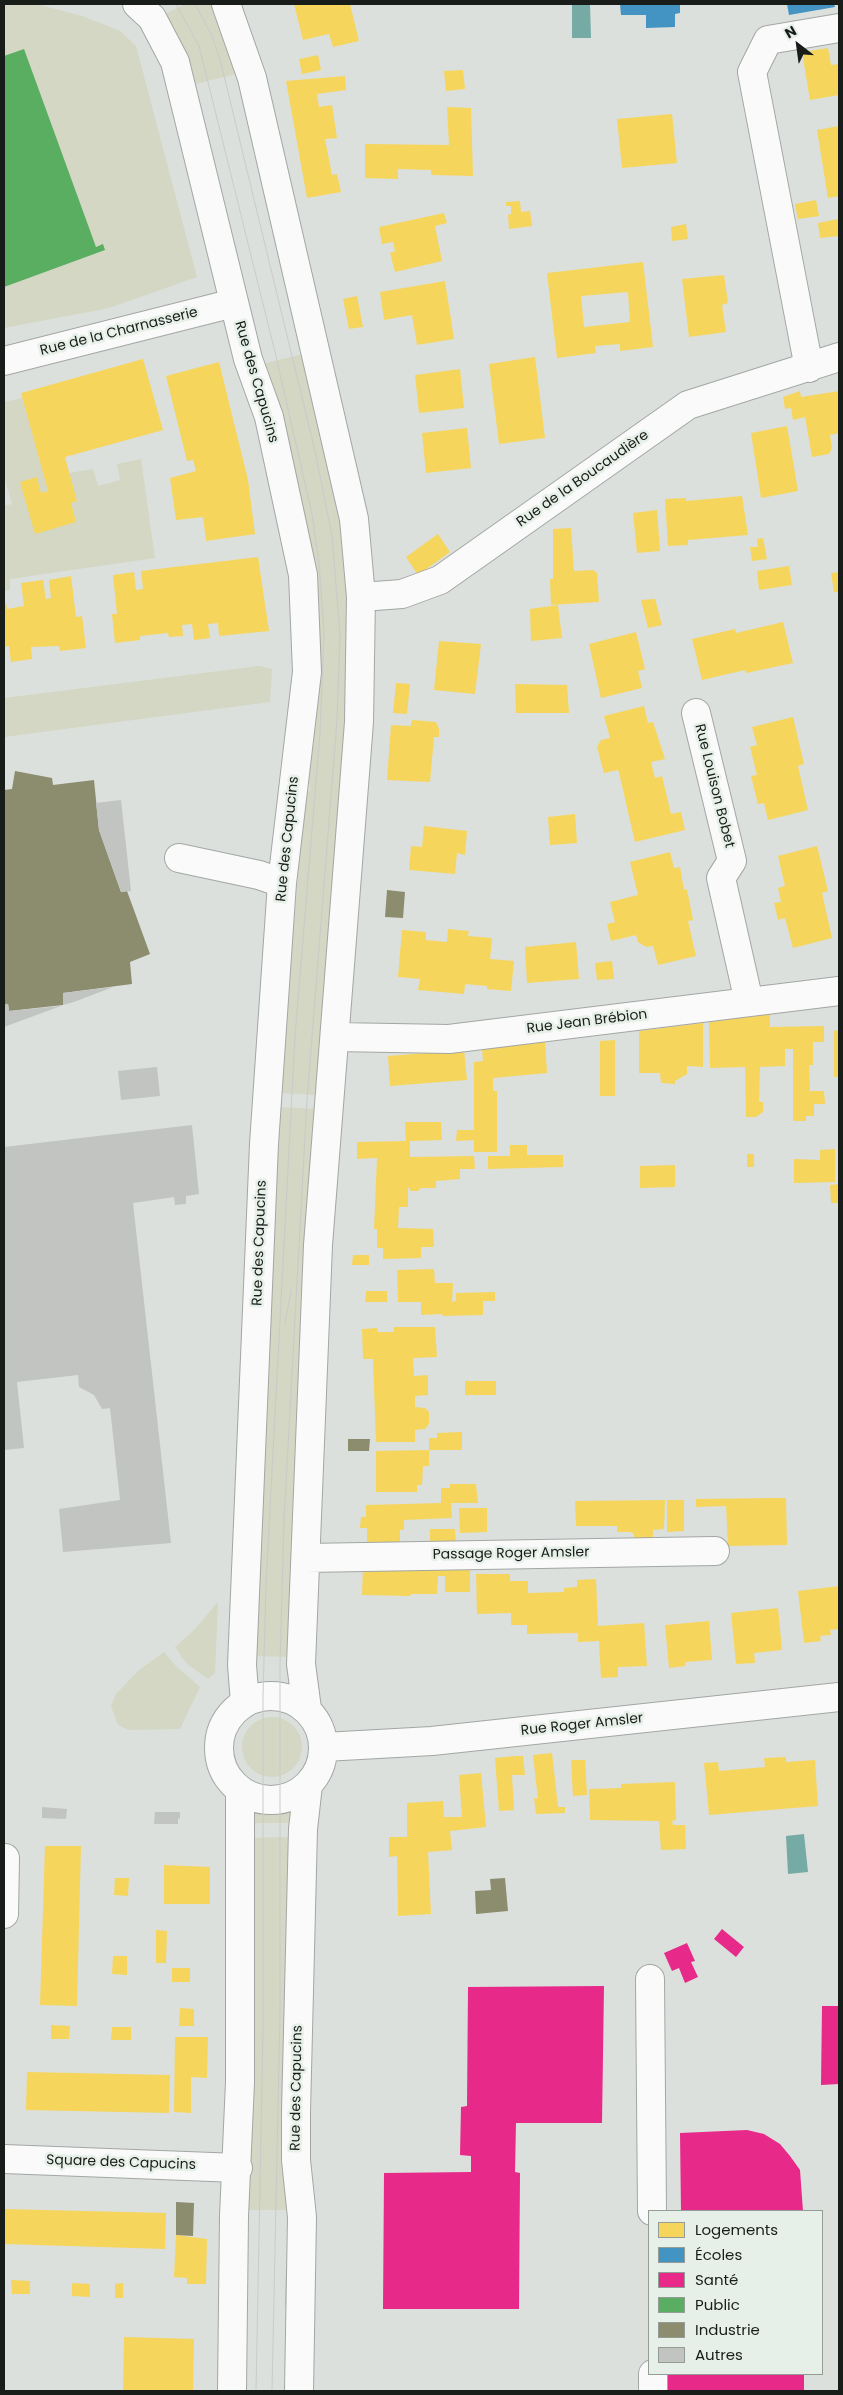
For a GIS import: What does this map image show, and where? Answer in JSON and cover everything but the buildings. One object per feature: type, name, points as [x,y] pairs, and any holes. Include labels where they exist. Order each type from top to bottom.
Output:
[{"type":"street","name":"Rue des Capucins","points":[[138,4],[152,18],[174,62],[248,359],[269,417],[304,575],[308,672],[282,883],[264,1144],[242,1665],[245,1703]]},
{"type":"street","name":"Rue des Capucins","points":[[226,4],[252,78],[354,519],[361,597],[359,722],[318,1245],[301,1664],[307,1709]]},
{"type":"street","points":[[809,368],[752,72],[768,40],[839,28]]},
{"type":"street","name":"Rue de la Charnasserie","points":[[4,361],[234,303]]},
{"type":"street","name":"Rue de la Boucaudière","points":[[361,597],[402,594],[440,580],[688,405],[839,358]]},
{"type":"street","name":"Rue Louison Bobet","points":[[696,713],[732,861],[721,878],[749,1002]]},
{"type":"street","points":[[179,858],[259,875],[282,883]]},
{"type":"street","name":"Rue Jean Brébion","points":[[335,1037],[449,1039],[839,991]]},
{"type":"street","name":"Passage Roger Amsler","points":[[306,1558],[715,1551]]},
{"type":"street","name":"Rue des Capucins","points":[[274,1695],[294,1701],[307,1709],[321,1729],[324,1747],[319,1770],[308,1785],[293,1796],[275,1800],[258,1799],[240,1790],[224,1772],[219,1745],[222,1731],[229,1718],[245,1703],[256,1698],[274,1695]]},
{"type":"street","name":"Rue Roger Amsler","points":[[324,1747],[432,1742],[839,1697]]},
{"type":"street","name":"Rue des Capucins","points":[[299,2391],[302,2217],[296,2160],[303,1829],[308,1785]]},
{"type":"street","points":[[232,2391],[234,2216],[238,2168],[240,1790]]},
{"type":"street","points":[[4,1914],[5,1858]]},
{"type":"street","points":[[650,1979],[652,2210]]},
{"type":"street","name":"Square des Capucins","points":[[4,2159],[238,2168]]},
{"type":"street","points":[[653,2375],[653,2391]]},
{"type":"green space","points":[[4,4],[36,4],[82,16],[120,31],[136,46],[197,277],[109,308],[4,328]]},
{"type":"green space","points":[[185,4],[215,4],[240,73],[192,85],[180,42],[165,14]]},
{"type":"green space","points":[[303,354],[341,517],[353,653],[319,1095],[280,1093],[305,791],[310,791],[310,783],[306,783],[300,503],[266,363]]},
{"type":"green space","points":[[23,398],[48,491],[41,493],[37,477],[21,482],[35,533],[76,522],[71,503],[77,501],[69,473],[93,469],[98,486],[120,480],[117,464],[141,459],[155,558],[10,579],[10,590],[4,591],[4,506],[12,504],[4,476],[4,402]]},
{"type":"green space","points":[[259,666],[272,669],[270,702],[4,737],[4,698]]},
{"type":"green space","points":[[279,1107],[318,1109],[291,1657],[252,1656]]},
{"type":"green space","points":[[218,1602],[215,1673],[208,1679],[187,1664],[175,1647],[194,1630]]},
{"type":"green space","points":[[164,1652],[176,1666],[200,1687],[180,1729],[128,1730],[118,1725],[111,1706],[116,1694],[139,1670]]},
{"type":"green space","points":[[272,1717],[288,1722],[293,1726],[297,1731],[302,1747],[297,1763],[293,1768],[288,1772],[272,1777],[256,1772],[251,1768],[247,1763],[242,1747],[247,1731],[251,1726],[256,1722]]},
{"type":"green space","points":[[252,1811],[272,1815],[291,1811],[291,1823],[252,1823]]},
{"type":"green space","points":[[291,1837],[287,2210],[249,2210],[252,1838]]},
{"type":"water","points":[[572,4],[590,4],[591,38],[572,38]]},
{"type":"water","points":[[804,1834],[808,1872],[788,1874],[786,1836]]},
{"type":"tram line","points":[[176,4],[199,46],[275,352],[312,514],[319,563],[324,632],[320,733],[295,1036],[266,1585],[263,1696],[263,2029],[256,2391]]},
{"type":"tram line","points":[[195,4],[211,34],[220,59],[315,451],[332,536],[340,635],[337,720],[307,1100],[284,1519],[280,1664],[280,2013],[272,2391]]},
{"type":"tram line","points":[[285,1324],[291,1290]]}]
